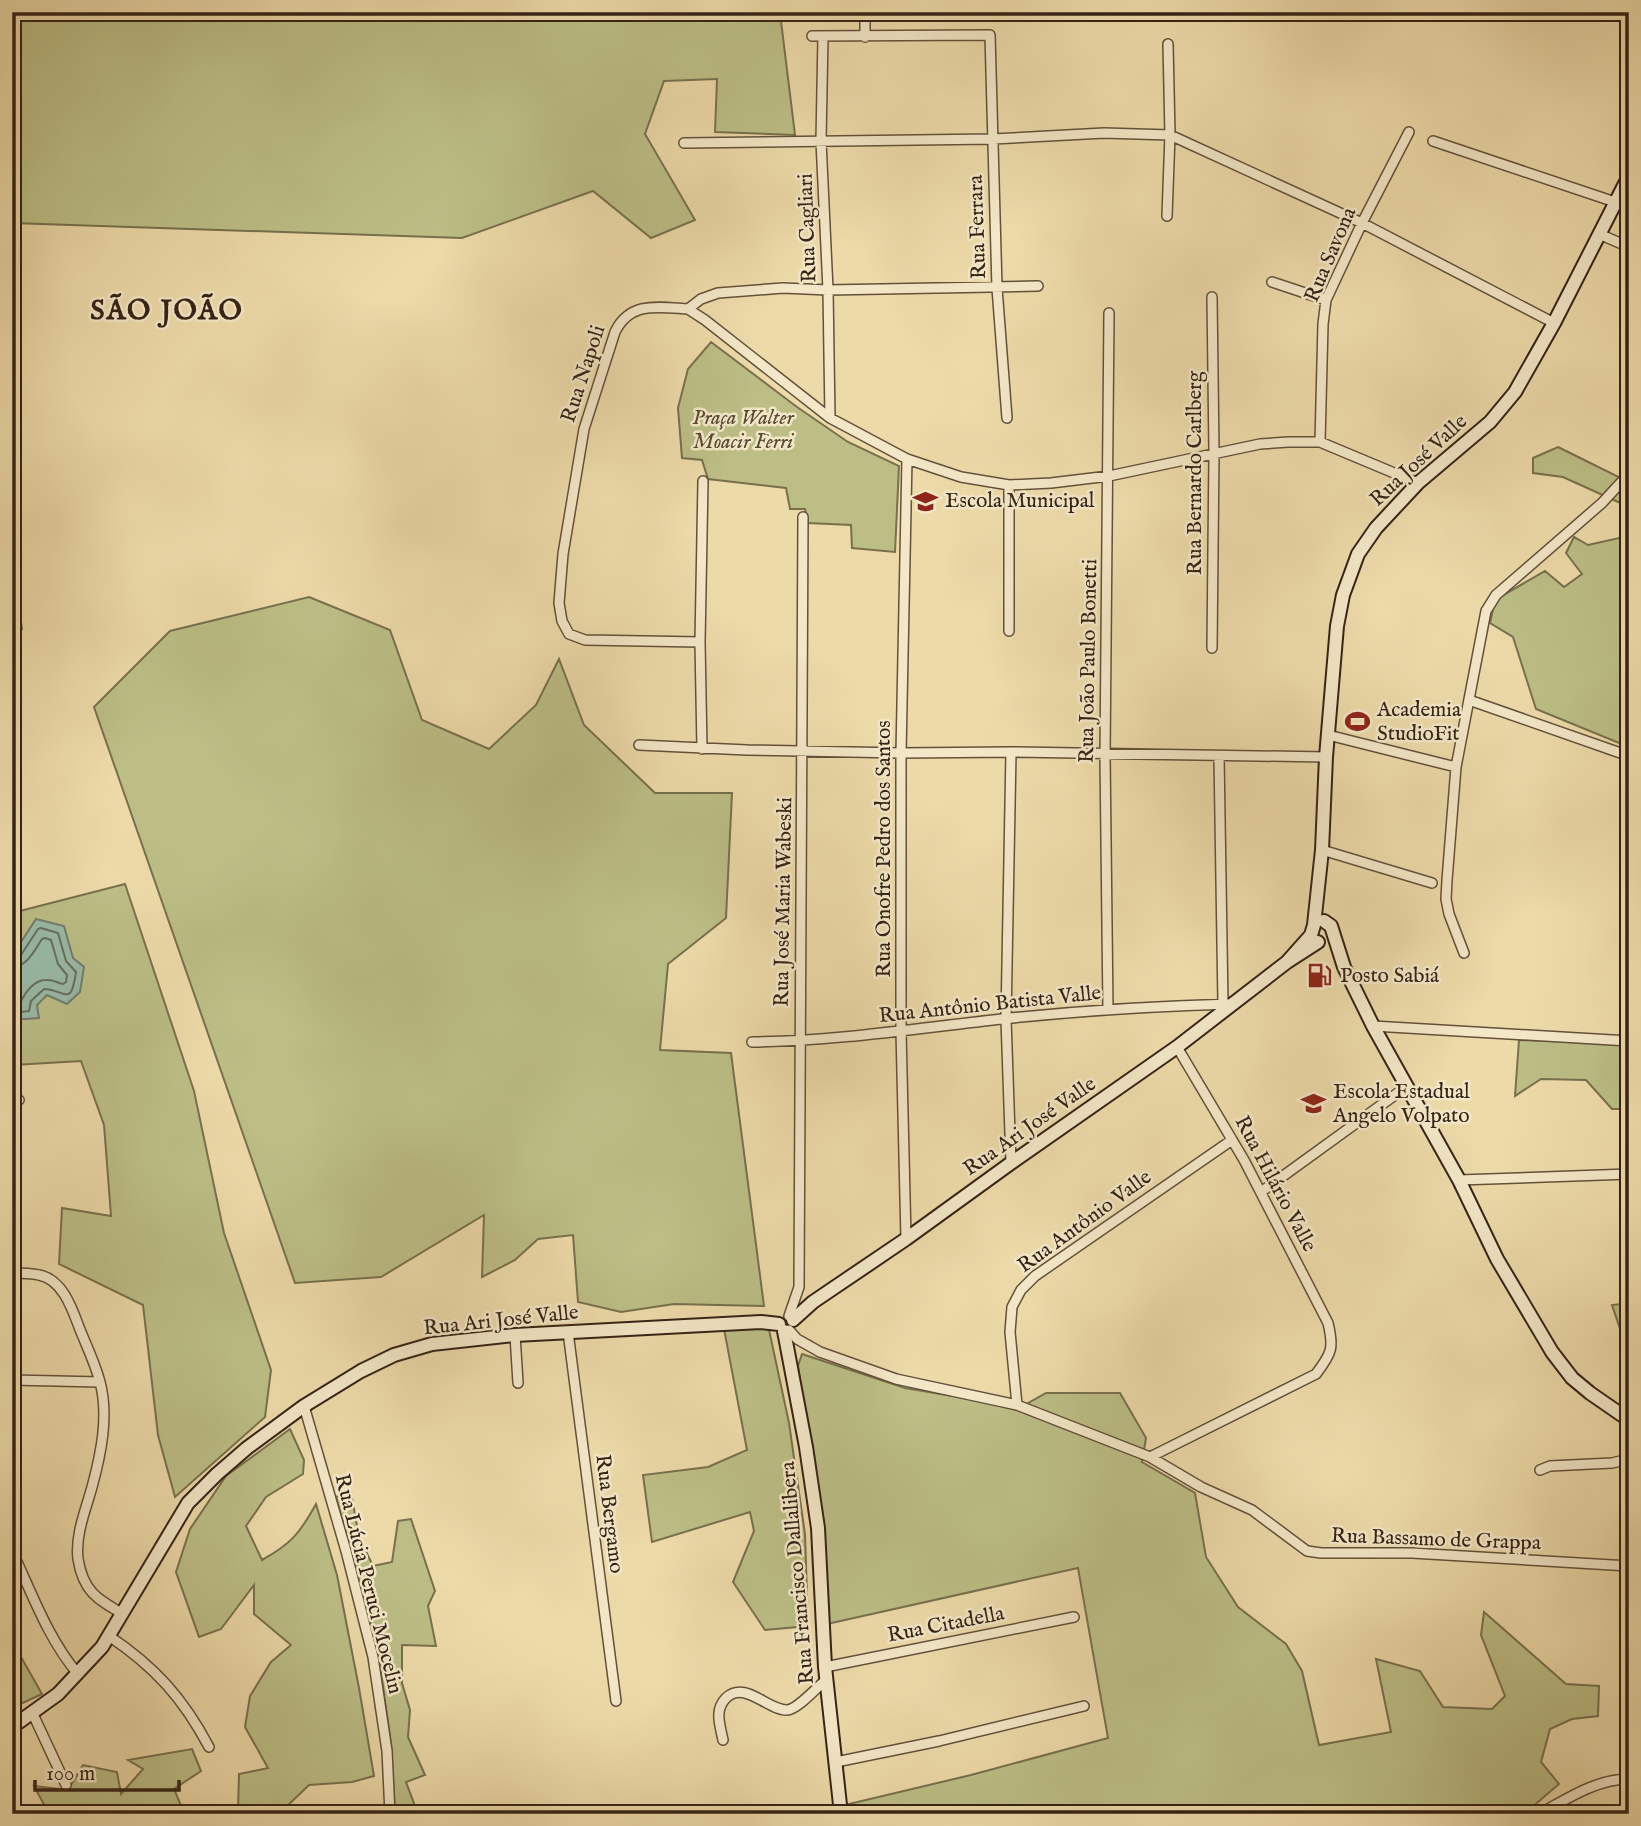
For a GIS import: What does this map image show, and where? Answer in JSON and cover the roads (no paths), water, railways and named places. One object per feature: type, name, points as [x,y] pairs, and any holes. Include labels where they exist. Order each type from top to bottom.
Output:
[{"type":"street","points":[[812,36],[865,37],[865,12]]},
{"type":"street","name":"Rua Ferrara","points":[[865,37],[990,34],[997,288],[1007,418]]},
{"type":"street","name":"Rua Cagliari","points":[[823,36],[821,141],[828,290],[830,418]]},
{"type":"street","points":[[1167,216],[1170,135],[1168,44]]},
{"type":"street","name":"Rua Savona","points":[[1320,442],[1326,300],[1409,132]]},
{"type":"street","points":[[684,143],[993,139],[1104,133],[1170,135],[1362,223],[1554,323]]},
{"type":"street","points":[[1433,141],[1615,202]]},
{"type":"street","name":"Rua José Valle","points":[[1629,176],[1554,323],[1515,392],[1490,422],[1418,483],[1376,528],[1358,554],[1343,595],[1337,626],[1318,887],[1321,933],[1344,967],[1373,1026],[1458,1180],[1497,1259],[1552,1352],[1572,1378],[1629,1420]]},
{"type":"street","points":[[1599,234],[1629,247]]},
{"type":"street","points":[[1272,282],[1326,300]]},
{"type":"street","points":[[1038,286],[828,290],[783,288],[718,293],[701,299],[688,309],[830,418],[907,459],[961,477],[1009,485],[1051,483],[1109,476],[1260,444],[1320,442],[1418,483]]},
{"type":"street","name":"Rua Bernardo Carlberg","points":[[1212,298],[1212,648]]},
{"type":"street","name":"Rua Napoli","points":[[688,309],[655,307],[632,311],[621,319],[615,332],[584,429],[563,554],[559,603],[562,621],[569,634],[585,640],[700,642]]},
{"type":"street","name":"Rua João Paulo Bonetti","points":[[1108,1010],[1105,755],[1109,313]]},
{"type":"street","name":"Rua Onofre Pedro dos Santos","points":[[906,1239],[901,1031],[901,753],[907,459]]},
{"type":"street","points":[[1464,953],[1446,899],[1456,767],[1486,611],[1496,595],[1602,503],[1625,478]]},
{"type":"street","points":[[702,481],[702,749]]},
{"type":"street","points":[[1009,485],[1009,631]]},
{"type":"street","name":"Rua José Maria Wabeski","points":[[788,1330],[799,1287],[803,517]]},
{"type":"street","points":[[1469,699],[1629,756]]},
{"type":"street","points":[[1328,735],[1456,767]]},
{"type":"street","points":[[639,745],[901,753],[1326,757]]},
{"type":"street","points":[[1011,752],[1006,1019],[1011,1163]]},
{"type":"street","points":[[1219,756],[1227,1004]]},
{"type":"street","points":[[1322,850],[1432,883]]},
{"type":"street","name":"Rua Ari José Valle","points":[[12,1727],[58,1694],[102,1647],[188,1503],[247,1448],[304,1406],[360,1371],[394,1355],[432,1344],[515,1335],[761,1322],[788,1330],[813,1303],[1177,1047],[1227,1004],[1287,962],[1321,933]]},
{"type":"street","name":"Rua Antônio Batista Valle","points":[[752,1042],[800,1042],[1006,1019],[1187,1004],[1227,1004]]},
{"type":"street","points":[[1373,1026],[1629,1041]]},
{"type":"street","name":"Rua Hilário Valle","points":[[1150,1457],[1316,1374],[1326,1361],[1332,1343],[1328,1323],[1261,1192],[1177,1047]]},
{"type":"street","points":[[1261,1192],[1406,1087]]},
{"type":"street","name":"Rua Antônio Valle","points":[[1017,1405],[1010,1332],[1012,1307],[1021,1290],[1035,1276],[1232,1140]]},
{"type":"street","points":[[1458,1180],[1629,1174]]},
{"type":"street","points":[[12,1273],[42,1275],[59,1287],[72,1307],[100,1382],[104,1409],[102,1447],[78,1541],[78,1559],[82,1576],[91,1594],[123,1614]]},
{"type":"street","points":[[799,1287],[813,1303]]},
{"type":"street","name":"Rua Bassamo de Grappa","points":[[788,1330],[820,1352],[896,1379],[1017,1405],[1150,1457],[1201,1487],[1252,1510],[1307,1551],[1412,1553],[1629,1566]]},
{"type":"street","name":"Rua Francisco Dallalibera","points":[[788,1330],[818,1528],[825,1673],[841,1814]]},
{"type":"street","name":"Rua Bergamo","points":[[568,1332],[615,1701]]},
{"type":"street","points":[[515,1335],[518,1383]]},
{"type":"street","points":[[12,1380],[100,1382]]},
{"type":"street","name":"Rua Lúcia Peruci Mocelin","points":[[304,1406],[373,1657],[387,1751],[390,1814]]},
{"type":"street","points":[[1540,1470],[1550,1466],[1612,1463],[1629,1459]]},
{"type":"street","points":[[12,1551],[52,1637],[78,1674]]},
{"type":"street","name":"Rua Citadella","points":[[825,1673],[1074,1617]]},
{"type":"street","points":[[109,1636],[149,1665],[168,1685],[194,1720],[209,1747]]},
{"type":"street","points":[[723,1740],[718,1715],[721,1703],[731,1694],[743,1692],[786,1710],[796,1708],[825,1673]]},
{"type":"street","points":[[835,1762],[939,1741],[1084,1706]]},
{"type":"street","points":[[32,1712],[66,1785]]},
{"type":"street","points":[[1539,1814],[1595,1785],[1629,1779]]},
{"type":"water","points":[[36,919],[64,926],[73,958],[84,967],[80,992],[67,1004],[47,995],[37,1005],[39,1018],[12,1020],[12,956]]},
{"type":"waterway","points":[[1603,1814],[1629,1807]]},
{"type":"place","name":"Escola Municipal","points":[[925,501]]},
{"type":"place","name":"Academia StudioFit","points":[[1357,722]]},
{"type":"place","name":"Posto Sabiá","points":[[1320,976]]},
{"type":"place","name":"Escola Estadual Angelo Volpato","points":[[1313,1104]]},
{"type":"district","name":"SÃO JOÃO","points":[[167,311]]},
{"type":"park label","name":"Praça Walter Moacir Ferri","points":[[743,430]]}]
